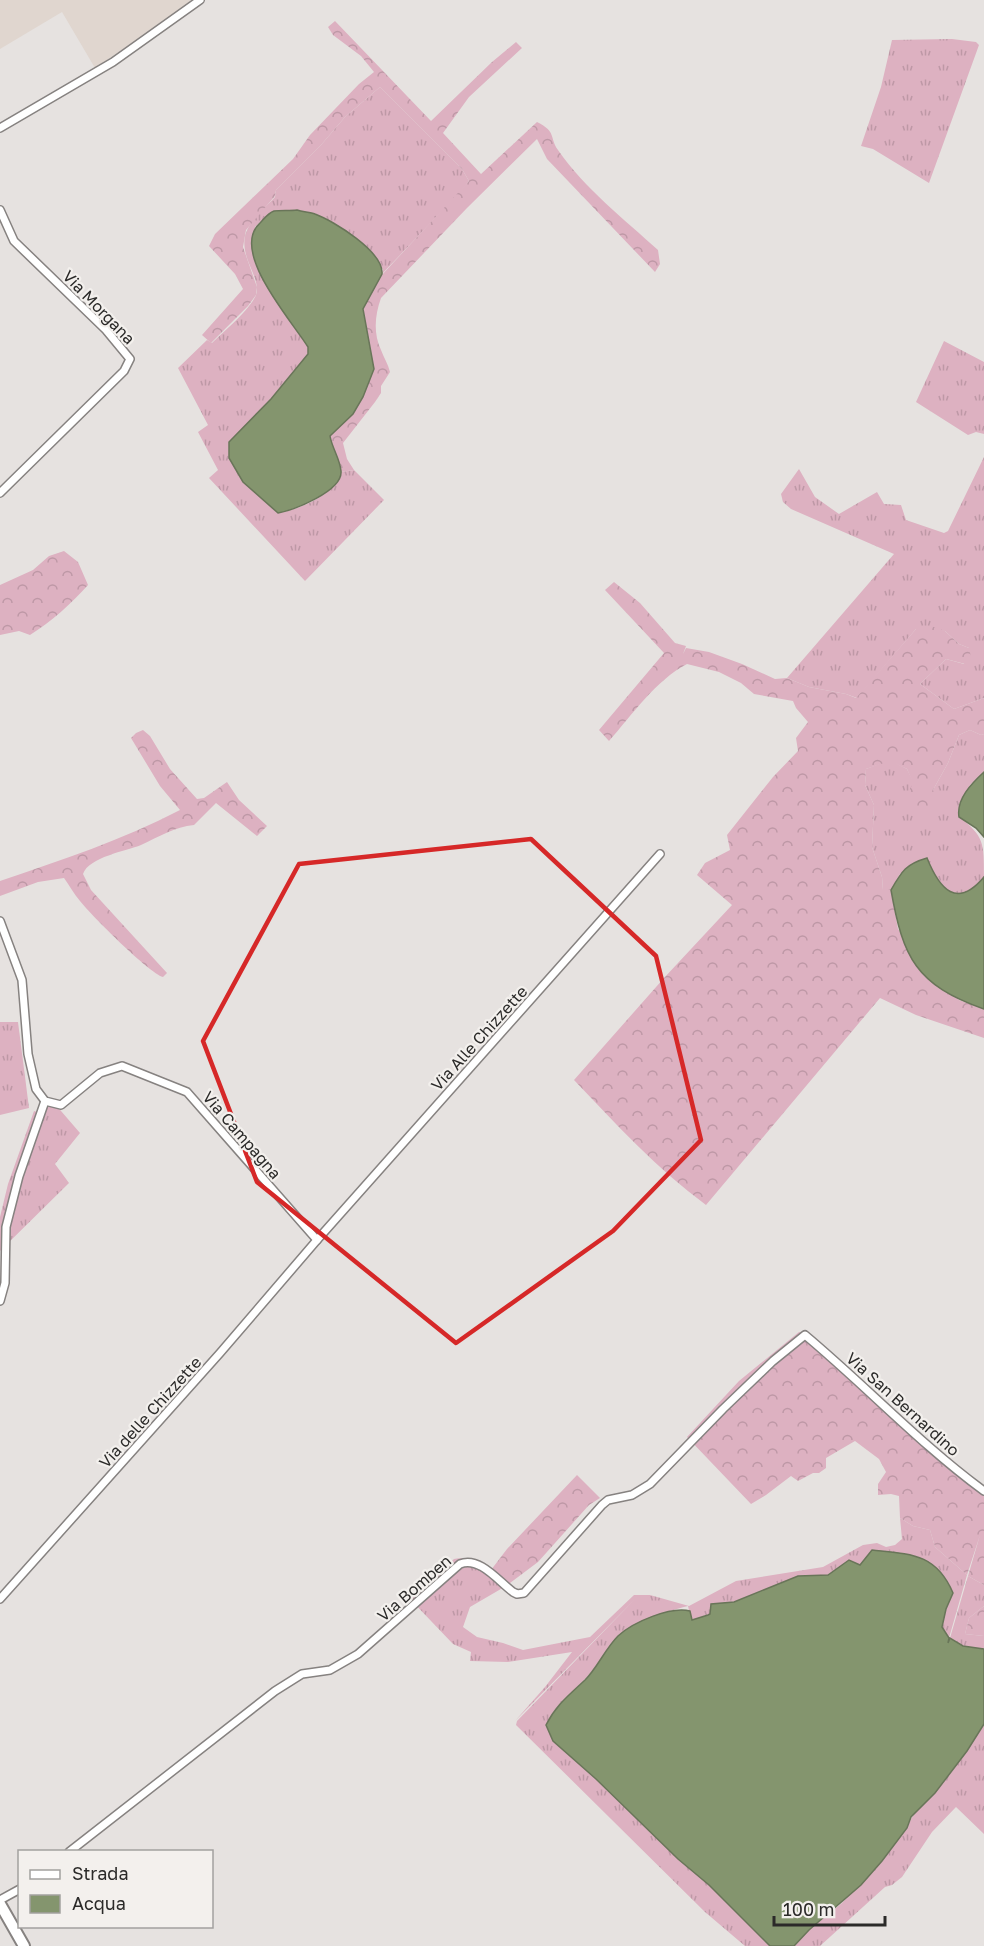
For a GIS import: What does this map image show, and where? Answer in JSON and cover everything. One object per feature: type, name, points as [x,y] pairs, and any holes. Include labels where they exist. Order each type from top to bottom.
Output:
[{"type":"main road","points":[[0,1902],[24,1946]]},
{"type":"street","points":[[0,128],[113,62],[200,0]]},
{"type":"street","name":"Via Morgana","points":[[0,210],[14,241],[106,330],[130,359],[124,371],[0,493]]},
{"type":"street","name":"Via Alle Chizzette","points":[[317,1240],[660,854]]},
{"type":"street","points":[[0,921],[22,980],[28,1054],[36,1089],[45,1101],[19,1176],[6,1227],[5,1283],[0,1301]]},
{"type":"street","name":"Via Campagna","points":[[45,1101],[61,1105],[100,1073],[122,1066],[187,1092],[317,1240]]},
{"type":"street","name":"Via delle Chizzette","points":[[0,1599],[220,1353],[317,1240]]},
{"type":"street","name":"Via San Bernardino","points":[[805,1335],[832,1357],[926,1446],[984,1491]]},
{"type":"street","name":"Via Bomben","points":[[70,1850],[275,1691],[302,1674],[326,1671],[358,1654],[460,1564],[473,1563],[488,1571],[516,1594],[525,1592],[602,1505],[608,1500],[632,1495],[650,1484],[731,1401],[773,1361],[805,1335]]},
{"type":"street","points":[[0,1902],[18,1890]]},
{"type":"highlighted area","points":[[531,839],[656,956],[701,1140],[613,1231],[456,1343],[257,1182],[203,1041],[299,864]]},
{"type":"shaded area","points":[[0,0],[191,0],[181,10],[95,68],[62,12],[0,49]]},
{"type":"green space","points":[[335,21],[431,121],[516,42],[522,48],[469,97],[443,133],[481,174],[537,122],[550,132],[558,150],[580,178],[658,250],[660,264],[655,272],[547,159],[537,139],[381,298],[376,317],[376,331],[378,344],[390,372],[381,386],[381,393],[343,443],[347,459],[354,470],[341,472],[331,446],[330,436],[353,414],[363,397],[374,369],[363,309],[380,277],[469,181],[462,169],[380,87],[345,117],[276,190],[275,196],[246,230],[243,247],[257,287],[256,295],[211,343],[202,335],[243,289],[235,274],[209,246],[215,234],[293,159],[310,135],[359,84],[374,72],[361,56],[333,35],[328,27]]},
{"type":"green space","points":[[952,39],[976,42],[979,45],[929,183],[873,149],[861,146],[881,87],[892,40]]},
{"type":"green space","points":[[380,87],[462,169],[469,181],[461,191],[382,274],[383,269],[273,211],[255,227],[296,327],[309,347],[308,354],[271,399],[248,422],[243,482],[278,513],[316,500],[331,488],[341,472],[354,470],[384,500],[305,581],[209,478],[218,470],[198,432],[208,425],[178,368],[207,340],[212,343],[253,301],[257,288],[244,242],[251,223],[275,197],[276,190],[345,117]]},
{"type":"green space","points":[[944,341],[984,362],[984,434],[976,432],[968,435],[916,402]]},
{"type":"green space","points":[[984,457],[984,698],[954,709],[920,684],[946,659],[964,664],[969,648],[959,644],[945,631],[916,629],[857,698],[809,687],[787,678],[894,554],[791,509],[783,502],[781,494],[799,469],[815,497],[839,514],[877,492],[884,504],[901,505],[906,520],[944,533],[948,531]]},
{"type":"green space","points":[[64,551],[78,562],[88,585],[61,612],[30,635],[19,631],[0,635],[0,585],[33,570],[49,556]]},
{"type":"green space","points":[[614,582],[640,603],[675,643],[686,646],[683,654],[686,648],[709,652],[775,679],[787,678],[809,687],[856,698],[916,629],[931,626],[945,631],[959,644],[969,648],[972,662],[965,664],[946,659],[920,684],[954,709],[984,698],[984,734],[970,730],[959,735],[948,763],[933,790],[937,805],[925,818],[912,813],[909,791],[913,783],[907,769],[890,761],[866,769],[865,785],[874,805],[872,847],[882,877],[883,890],[891,890],[898,929],[959,1000],[984,1009],[984,1038],[916,1015],[880,998],[706,1205],[654,1161],[574,1080],[732,905],[697,875],[705,863],[730,850],[727,835],[773,777],[798,751],[796,738],[808,722],[793,701],[754,694],[741,683],[719,672],[687,664],[665,679],[609,741],[599,730],[664,653],[605,590]]},
{"type":"green space","points":[[143,730],[150,736],[170,769],[197,799],[204,798],[227,782],[239,800],[267,826],[257,836],[216,803],[194,825],[173,830],[141,845],[109,855],[87,868],[83,874],[91,890],[167,973],[163,977],[146,966],[108,931],[80,901],[64,878],[38,882],[0,896],[0,881],[114,840],[180,810],[160,786],[131,738]]},
{"type":"green space","points":[[970,730],[984,734],[984,772],[970,785],[960,817],[974,830],[981,841],[984,877],[971,889],[959,894],[953,893],[941,884],[932,872],[927,859],[900,874],[891,890],[883,890],[882,877],[872,847],[874,805],[865,785],[866,769],[890,760],[907,769],[914,783],[933,790],[948,763],[959,735]]},
{"type":"green space","points":[[0,1022],[18,1022],[29,1108],[0,1115]]},
{"type":"green space","points":[[55,1104],[80,1133],[55,1164],[69,1183],[0,1251],[0,1217],[8,1184],[34,1111],[37,1112]]},
{"type":"green space","points":[[799,1332],[804,1333],[984,1490],[984,1585],[968,1576],[980,1535],[967,1575],[935,1547],[930,1530],[913,1526],[900,1518],[899,1496],[878,1495],[878,1484],[886,1472],[879,1459],[855,1441],[826,1458],[826,1468],[819,1473],[813,1473],[798,1481],[791,1476],[751,1504],[687,1437],[739,1381]]},
{"type":"green space","points":[[577,1475],[600,1498],[589,1505],[538,1562],[506,1586],[491,1570],[507,1549]]},
{"type":"green space","points":[[900,1518],[913,1526],[930,1530],[935,1547],[967,1575],[949,1638],[942,1627],[953,1593],[938,1570],[920,1558],[872,1550],[860,1565],[849,1560],[828,1575],[798,1576],[734,1602],[711,1604],[710,1615],[691,1620],[688,1606],[636,1624],[610,1645],[589,1675],[559,1705],[546,1725],[553,1741],[596,1779],[678,1859],[709,1885],[770,1946],[745,1946],[705,1912],[516,1725],[517,1721],[636,1598],[515,1721],[572,1652],[508,1662],[470,1661],[471,1652],[453,1644],[410,1599],[454,1559],[461,1558],[475,1562],[506,1586],[470,1607],[463,1627],[477,1637],[523,1650],[590,1637],[634,1595],[650,1595],[689,1606],[736,1581],[823,1567],[863,1545],[877,1543],[886,1547],[895,1545],[902,1539]]},
{"type":"green space","points":[[968,1576],[984,1585],[984,1606],[969,1618],[965,1634],[984,1636],[984,1649],[963,1646],[950,1638]]},
{"type":"green space","points":[[984,1606],[984,1636],[965,1634],[969,1618]]},
{"type":"green space","points":[[984,1724],[984,1834],[956,1807],[932,1832],[902,1877],[892,1885],[885,1887],[820,1946],[794,1946],[809,1930],[842,1903],[907,1828],[915,1813],[948,1776]]},
{"type":"water","points":[[297,210],[313,213],[356,238],[375,256],[382,274],[363,309],[374,369],[363,397],[353,414],[330,436],[341,471],[340,478],[334,486],[316,498],[278,513],[243,482],[229,458],[229,442],[271,399],[308,354],[308,347],[266,286],[252,251],[253,235],[268,215],[274,211]]},
{"type":"water","points":[[984,772],[984,837],[976,828],[959,817],[959,810],[962,798]]},
{"type":"water","points":[[927,858],[938,879],[950,892],[966,892],[984,877],[984,1009],[942,990],[928,979],[916,966],[901,934],[891,890],[905,869]]},
{"type":"water","points":[[872,1550],[920,1558],[939,1570],[946,1580],[953,1593],[942,1627],[949,1638],[948,1643],[950,1638],[963,1646],[984,1649],[984,1724],[935,1793],[911,1817],[907,1828],[861,1885],[794,1946],[770,1946],[709,1885],[678,1859],[596,1779],[553,1741],[546,1725],[559,1706],[590,1675],[613,1641],[633,1625],[652,1616],[673,1611],[690,1611],[692,1620],[708,1615],[711,1604],[734,1602],[798,1576],[828,1575],[849,1560],[860,1565]]}]
